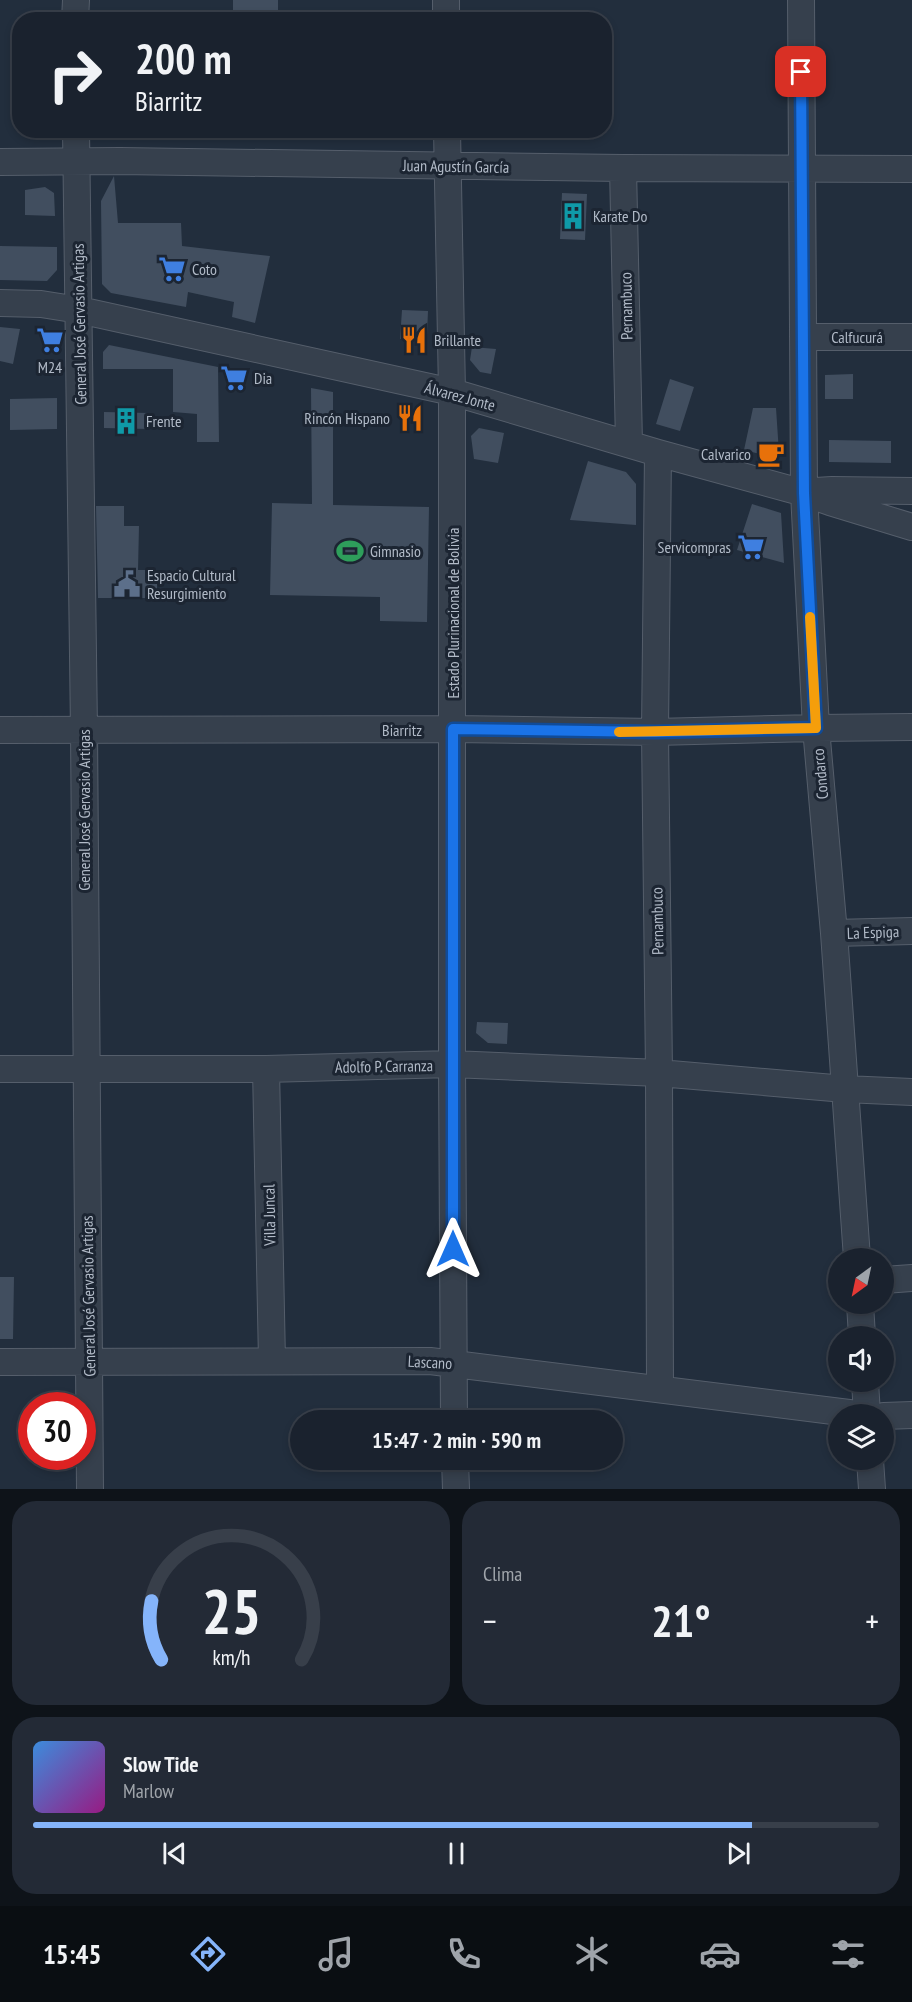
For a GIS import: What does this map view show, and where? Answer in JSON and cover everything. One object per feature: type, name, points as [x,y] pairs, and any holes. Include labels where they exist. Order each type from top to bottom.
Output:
[{"type":"street","name":"Condarco","points":[[801,0],[804,493],[816,728],[834,933],[856,1248]]},
{"type":"street","name":"General José Gervasio Artigas","points":[[76,138],[84,730],[90,1489]]},
{"type":"street","name":"Estado Plurinacional de Bolivia","points":[[447,138],[452,392],[454,1410]]},
{"type":"street","name":"Juan Agustín García","points":[[0,162],[912,169]]},
{"type":"street","name":"Pernambuco","points":[[623,168],[629,443]]},
{"type":"street","name":"Álvarez Jonte","points":[[0,303],[41,304],[79,310],[452,392],[658,453],[804,493],[912,527]]},
{"type":"street","name":"Calfucurá","points":[[802,337],[912,338]]},
{"type":"street","name":"Pernambuco","points":[[658,453],[655,732],[660,1389]]},
{"type":"street","points":[[804,493],[832,490],[912,491]]},
{"type":"street","name":"Biarritz","points":[[0,730],[453,729],[655,732],[912,727]]},
{"type":"street","name":"La Espiga","points":[[834,933],[912,931]]},
{"type":"street","name":"Adolfo P. Carranza","points":[[0,1069],[86,1070],[452,1064],[659,1073],[845,1089],[912,1092]]},
{"type":"street","name":"Villa Juncal","points":[[266,1068],[272,1361]]},
{"type":"street","points":[[894,1279],[912,1278]]},
{"type":"street","name":"Lascano","points":[[0,1362],[430,1360],[828,1410]]},
{"type":"street","points":[[894,1416],[912,1415]]},
{"type":"street","points":[[455,1470],[456,1489]]},
{"type":"street","points":[[871,1470],[872,1489]]},
{"type":"building","points":[[233,0],[278,0],[278,12],[233,12]]},
{"type":"building","name":"Coto","points":[[114,176],[118,223],[181,223],[182,246],[270,256],[255,323],[232,317],[234,302],[188,292],[186,307],[111,293],[102,284],[101,201]]},
{"type":"building","points":[[45,187],[54,193],[55,216],[25,215],[25,190]]},
{"type":"building","name":"Karate Do","points":[[562,193],[587,194],[585,240],[560,239]]},
{"type":"building","points":[[0,246],[57,247],[57,270],[47,281],[0,280]]},
{"type":"building","points":[[402,310],[428,311],[427,335],[419,340],[400,339]]},
{"type":"building","points":[[0,327],[20,329],[13,364],[0,361]]},
{"type":"building","points":[[109,345],[218,367],[219,442],[197,442],[197,414],[173,412],[173,369],[103,369],[103,352]]},
{"type":"building","points":[[472,347],[496,349],[491,374],[480,372],[470,360]]},
{"type":"building","points":[[853,374],[853,399],[825,399],[825,375]]},
{"type":"building","points":[[670,379],[694,387],[680,431],[656,424]]},
{"type":"building","name":"Gimnasio","points":[[311,388],[333,392],[333,505],[429,507],[427,622],[380,621],[380,597],[270,595],[272,503],[312,504]]},
{"type":"building","points":[[57,398],[57,429],[10,430],[10,399]]},
{"type":"building","points":[[753,408],[776,408],[779,453],[772,457],[744,450]]},
{"type":"building","name":"Frente","points":[[104,412],[149,413],[149,429],[104,428]]},
{"type":"building","points":[[479,428],[504,433],[498,463],[474,459],[471,436]]},
{"type":"building","points":[[829,440],[891,441],[891,463],[829,462]]},
{"type":"building","points":[[588,461],[626,472],[636,484],[636,525],[570,520]]},
{"type":"building","points":[[752,504],[781,513],[784,563],[737,550]]},
{"type":"building","points":[[96,506],[124,506],[124,526],[139,526],[138,570],[157,570],[157,598],[98,598]]},
{"type":"building","points":[[477,1022],[508,1023],[507,1044],[488,1043],[476,1033]]},
{"type":"building","points":[[0,1277],[14,1277],[13,1339],[0,1339]]},
{"type":"slow traffic","points":[[619,732],[816,728],[810,617]]},
{"type":"place","name":"Karate Do","points":[[573,216]]},
{"type":"place","name":"Coto","points":[[172,269]]},
{"type":"place","name":"M24","points":[[50,340]]},
{"type":"place","name":"Brillante","points":[[414,340]]},
{"type":"place","name":"Dia","points":[[234,378]]},
{"type":"place","name":"Rincón Hispano","points":[[410,418]]},
{"type":"place","name":"Frente","points":[[126,421]]},
{"type":"place","name":"Calvarico","points":[[771,454]]},
{"type":"place","name":"Servicompras","points":[[751,547]]},
{"type":"place","name":"Gimnasio","points":[[350,551]]},
{"type":"place","name":"Espacio Cultural Resurgimiento","points":[[127,584]]},
{"type":"route","points":[[453,1249],[453,729],[655,732],[816,728],[804,493],[801,72]]}]
